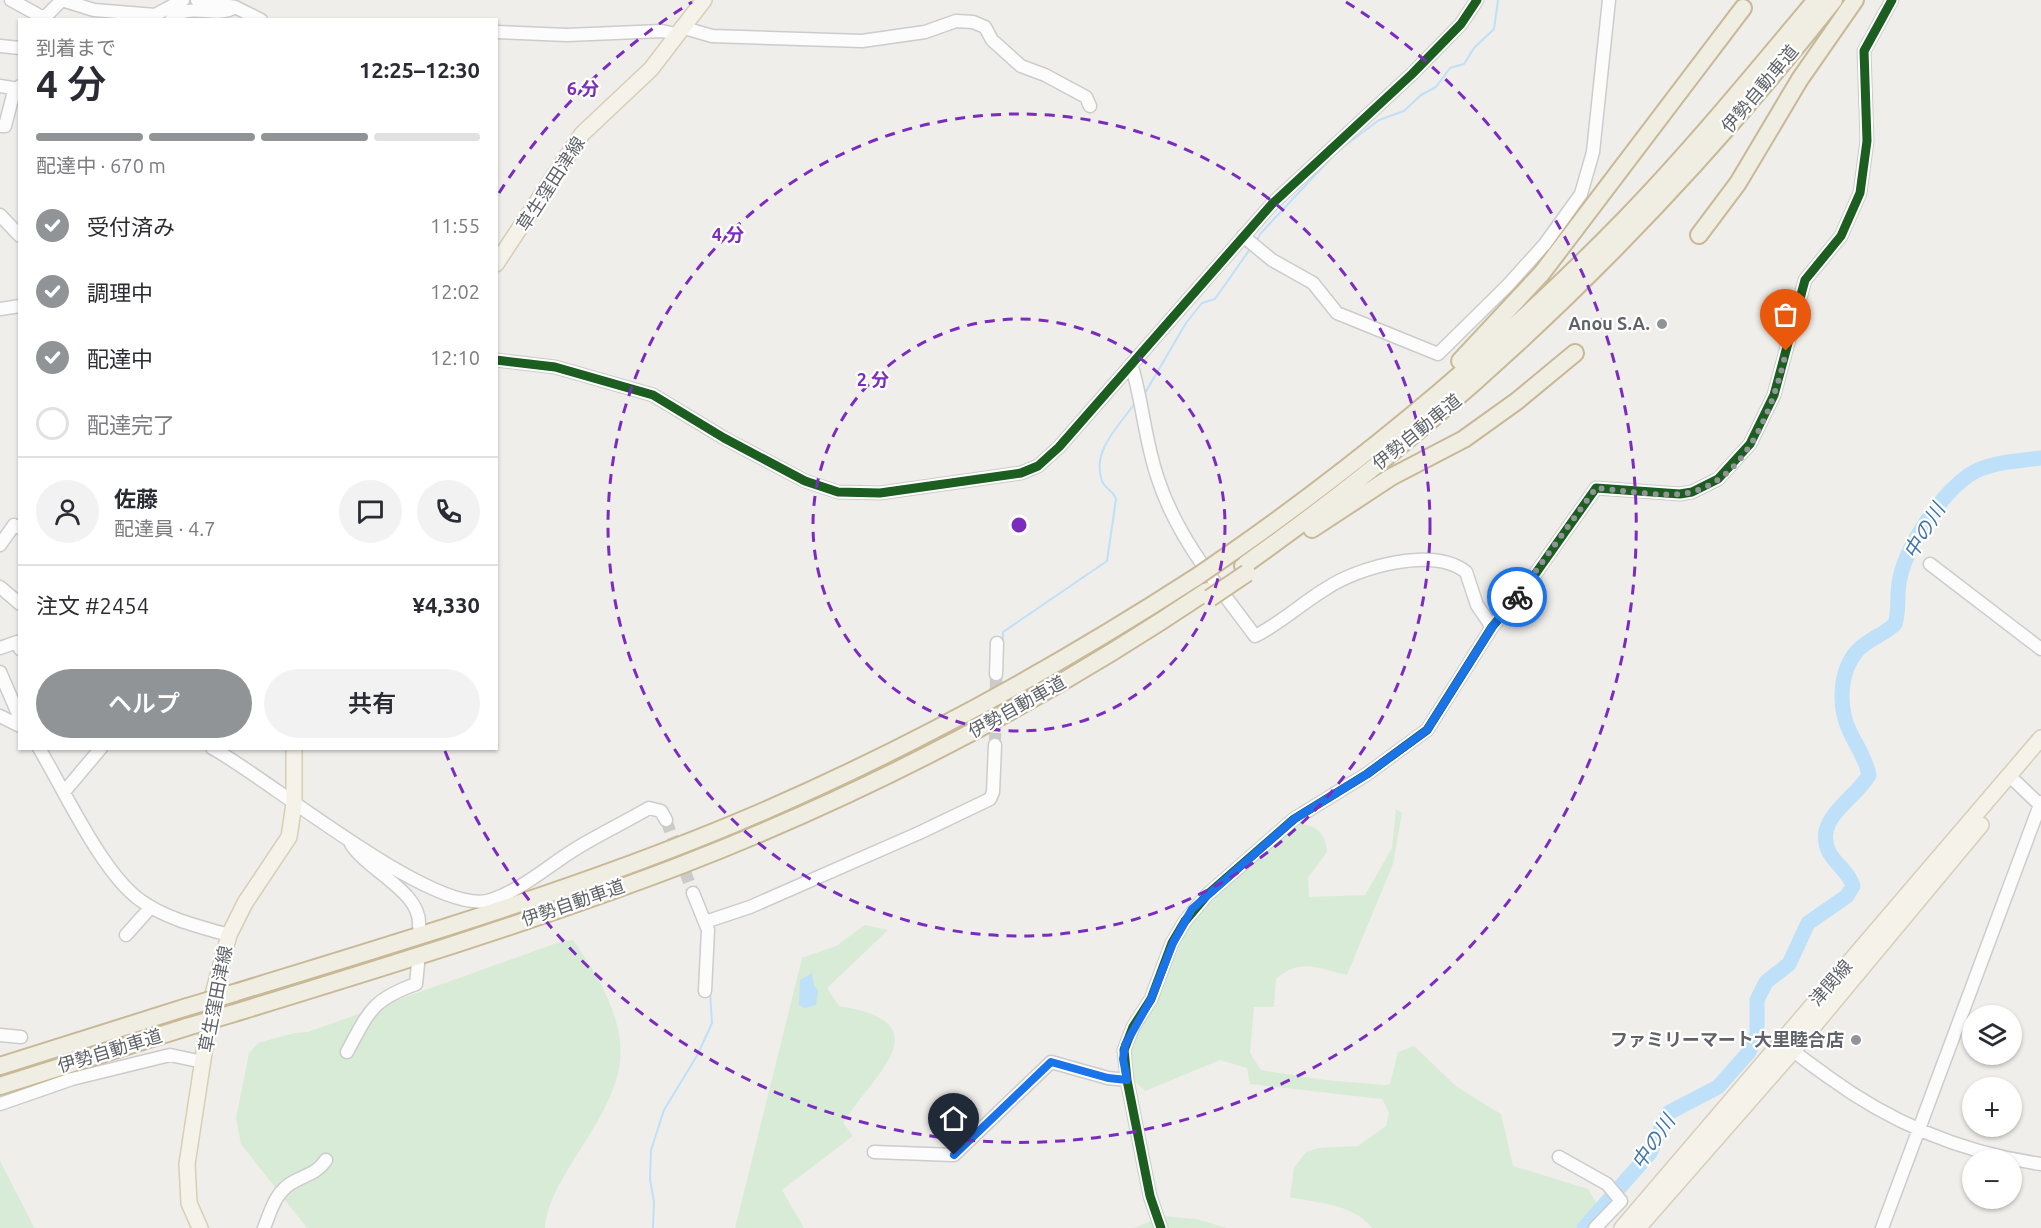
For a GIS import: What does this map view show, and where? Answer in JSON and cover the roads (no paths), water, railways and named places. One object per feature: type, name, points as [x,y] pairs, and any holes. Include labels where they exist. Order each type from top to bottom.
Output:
[{"type":"highway","name":"伊勢自動車道","points":[[0,1066],[529,900],[737,822],[894,751],[992,700],[1129,620],[1234,551],[1369,450],[1516,326],[1626,218],[1816,0]]},
{"type":"highway","name":"伊勢自動車道","points":[[0,1086],[529,919],[744,839],[823,805],[993,721],[1144,633],[1245,570],[1403,445],[1527,338],[1652,212],[1771,78],[1834,0]]},
{"type":"highway","points":[[1700,235],[1738,183],[1800,79],[1855,0]]},
{"type":"highway","points":[[1369,450],[1476,346],[1529,289],[1603,196],[1743,8]]},
{"type":"highway","points":[[1245,570],[1391,477],[1464,439],[1517,401],[1575,353]]},
{"type":"main road","name":"草生窪田津線","points":[[498,261],[582,134],[651,69],[704,0]]},
{"type":"main road","name":"津関線","points":[[1648,1227],[1788,1045],[2041,738]]},
{"type":"main road","name":"草生窪田津線","points":[[200,1228],[189,1203],[187,1164],[213,994],[229,935],[244,903],[278,858],[289,837],[294,804],[294,750]]},
{"type":"main road","name":"津関線","points":[[1622,1228],[1788,1045],[2041,754]]},
{"type":"street","points":[[11,0],[41,18],[48,15],[62,0],[94,14],[129,11],[155,15],[183,0]]},
{"type":"street","points":[[197,0],[235,7],[257,18]]},
{"type":"street","points":[[498,360],[555,367],[642,391],[671,404],[724,438],[805,481],[838,492],[859,494],[1004,478],[1032,469],[1059,447],[1131,367],[1250,242],[1291,186],[1412,74],[1461,24],[1477,0]]},
{"type":"street","points":[[1250,242],[1272,260],[1313,283],[1337,313],[1438,354],[1508,285],[1578,201],[1593,152],[1609,0]]},
{"type":"street","points":[[1161,1228],[1150,1196],[1123,1059],[1125,1045],[1151,999],[1173,943],[1192,909],[1294,819],[1367,774],[1427,730],[1492,627],[1531,580],[1596,488],[1680,494],[1692,492],[1718,479],[1750,444],[1774,395],[1805,280],[1841,236],[1860,193],[1867,141],[1864,51],[1892,0]]},
{"type":"street","points":[[173,18],[176,14],[191,9],[224,13],[235,7]]},
{"type":"street","points":[[498,32],[567,35],[679,30],[720,37],[862,40],[925,32],[956,21],[973,22],[985,27],[992,40],[1021,66],[1045,75],[1086,97],[1090,106]]},
{"type":"street","points":[[0,46],[18,48]]},
{"type":"street","points":[[0,86],[18,87]]},
{"type":"street","points":[[0,126],[5,126],[18,90]]},
{"type":"street","points":[[0,215],[18,234]]},
{"type":"street","points":[[0,309],[18,306]]},
{"type":"street","points":[[1131,367],[1142,401],[1155,470],[1172,514],[1184,536],[1255,636],[1335,583],[1384,565],[1428,560],[1449,562],[1466,572],[1477,605],[1492,627]]},
{"type":"street","points":[[0,545],[14,525],[18,527]]},
{"type":"street","points":[[1930,564],[2041,649]]},
{"type":"street","points":[[0,587],[18,602]]},
{"type":"street","points":[[0,648],[17,642],[18,644]]},
{"type":"street","points":[[996,674],[997,643]]},
{"type":"street","points":[[0,672],[18,720]]},
{"type":"street","points":[[0,716],[18,720]]},
{"type":"street","points":[[705,922],[750,907],[990,799],[993,792],[995,745]]},
{"type":"street","points":[[40,750],[106,864],[124,887],[151,907],[229,935]]},
{"type":"street","points":[[64,792],[99,750]]},
{"type":"street","points":[[215,750],[242,766],[348,841],[425,886],[442,893],[483,902],[501,896],[577,847],[649,808],[661,812],[666,820]]},
{"type":"street","points":[[1882,1228],[2040,804],[2016,783]]},
{"type":"street","points":[[348,841],[363,860],[415,904],[420,917],[419,926]]},
{"type":"street","points":[[693,892],[709,937],[705,991]]},
{"type":"street","points":[[126,935],[151,907]]},
{"type":"street","points":[[347,1052],[365,1018],[380,1000],[416,984],[418,964]]},
{"type":"street","points":[[0,1035],[21,1037]]},
{"type":"street","points":[[1788,1045],[1842,1087],[1918,1130],[1980,1153],[2041,1164]]},
{"type":"street","points":[[0,1104],[72,1079],[170,1055],[203,1062]]},
{"type":"street","points":[[874,1152],[954,1155],[1051,1062],[1108,1078],[1127,1080]]},
{"type":"street","points":[[1559,1157],[1612,1188],[1620,1198],[1621,1201],[1595,1228]]},
{"type":"street","points":[[264,1228],[273,1202],[282,1189],[293,1181],[319,1170],[326,1160]]},
{"type":"water","points":[[812,973],[814,985],[818,991],[816,1005],[805,1008],[799,1005],[800,980]]},
{"type":"waterway","points":[[1343,147],[1379,120],[1404,111],[1421,95],[1436,87],[1450,68],[1464,64],[1474,48],[1494,29],[1498,0]]},
{"type":"waterway","points":[[1256,242],[1260,234],[1332,157]]},
{"type":"waterway","points":[[1145,393],[1186,323],[1202,303],[1215,299],[1250,249]]},
{"type":"waterway","points":[[1003,645],[1003,632],[1107,561],[1116,499],[1102,481],[1100,459],[1108,439],[1135,403]]},
{"type":"waterway","name":"中の川","points":[[1584,1228],[1650,1153],[1668,1113],[1718,1087],[1749,1052],[1757,1034],[1757,1000],[1766,982],[1789,964],[1808,923],[1847,896],[1853,886],[1849,877],[1829,852],[1826,840],[1831,819],[1869,775],[1864,758],[1846,722],[1842,701],[1844,679],[1851,659],[1857,651],[1895,624],[1900,578],[1918,536],[1947,494],[1969,475],[1985,467],[2041,458]]},
{"type":"waterway","points":[[1001,687],[1002,674]]},
{"type":"waterway","points":[[653,1228],[651,1150],[664,1110],[698,1054],[712,1023],[710,991]]},
{"type":"tunnel","points":[[995,745],[996,674]]},
{"type":"tunnel","points":[[666,820],[693,893]]},
{"type":"place","name":"Anou S.A.","points":[[1662,324]]},
{"type":"place","name":"ファミリーマート大里睦合店","points":[[1856,1040]]}]
